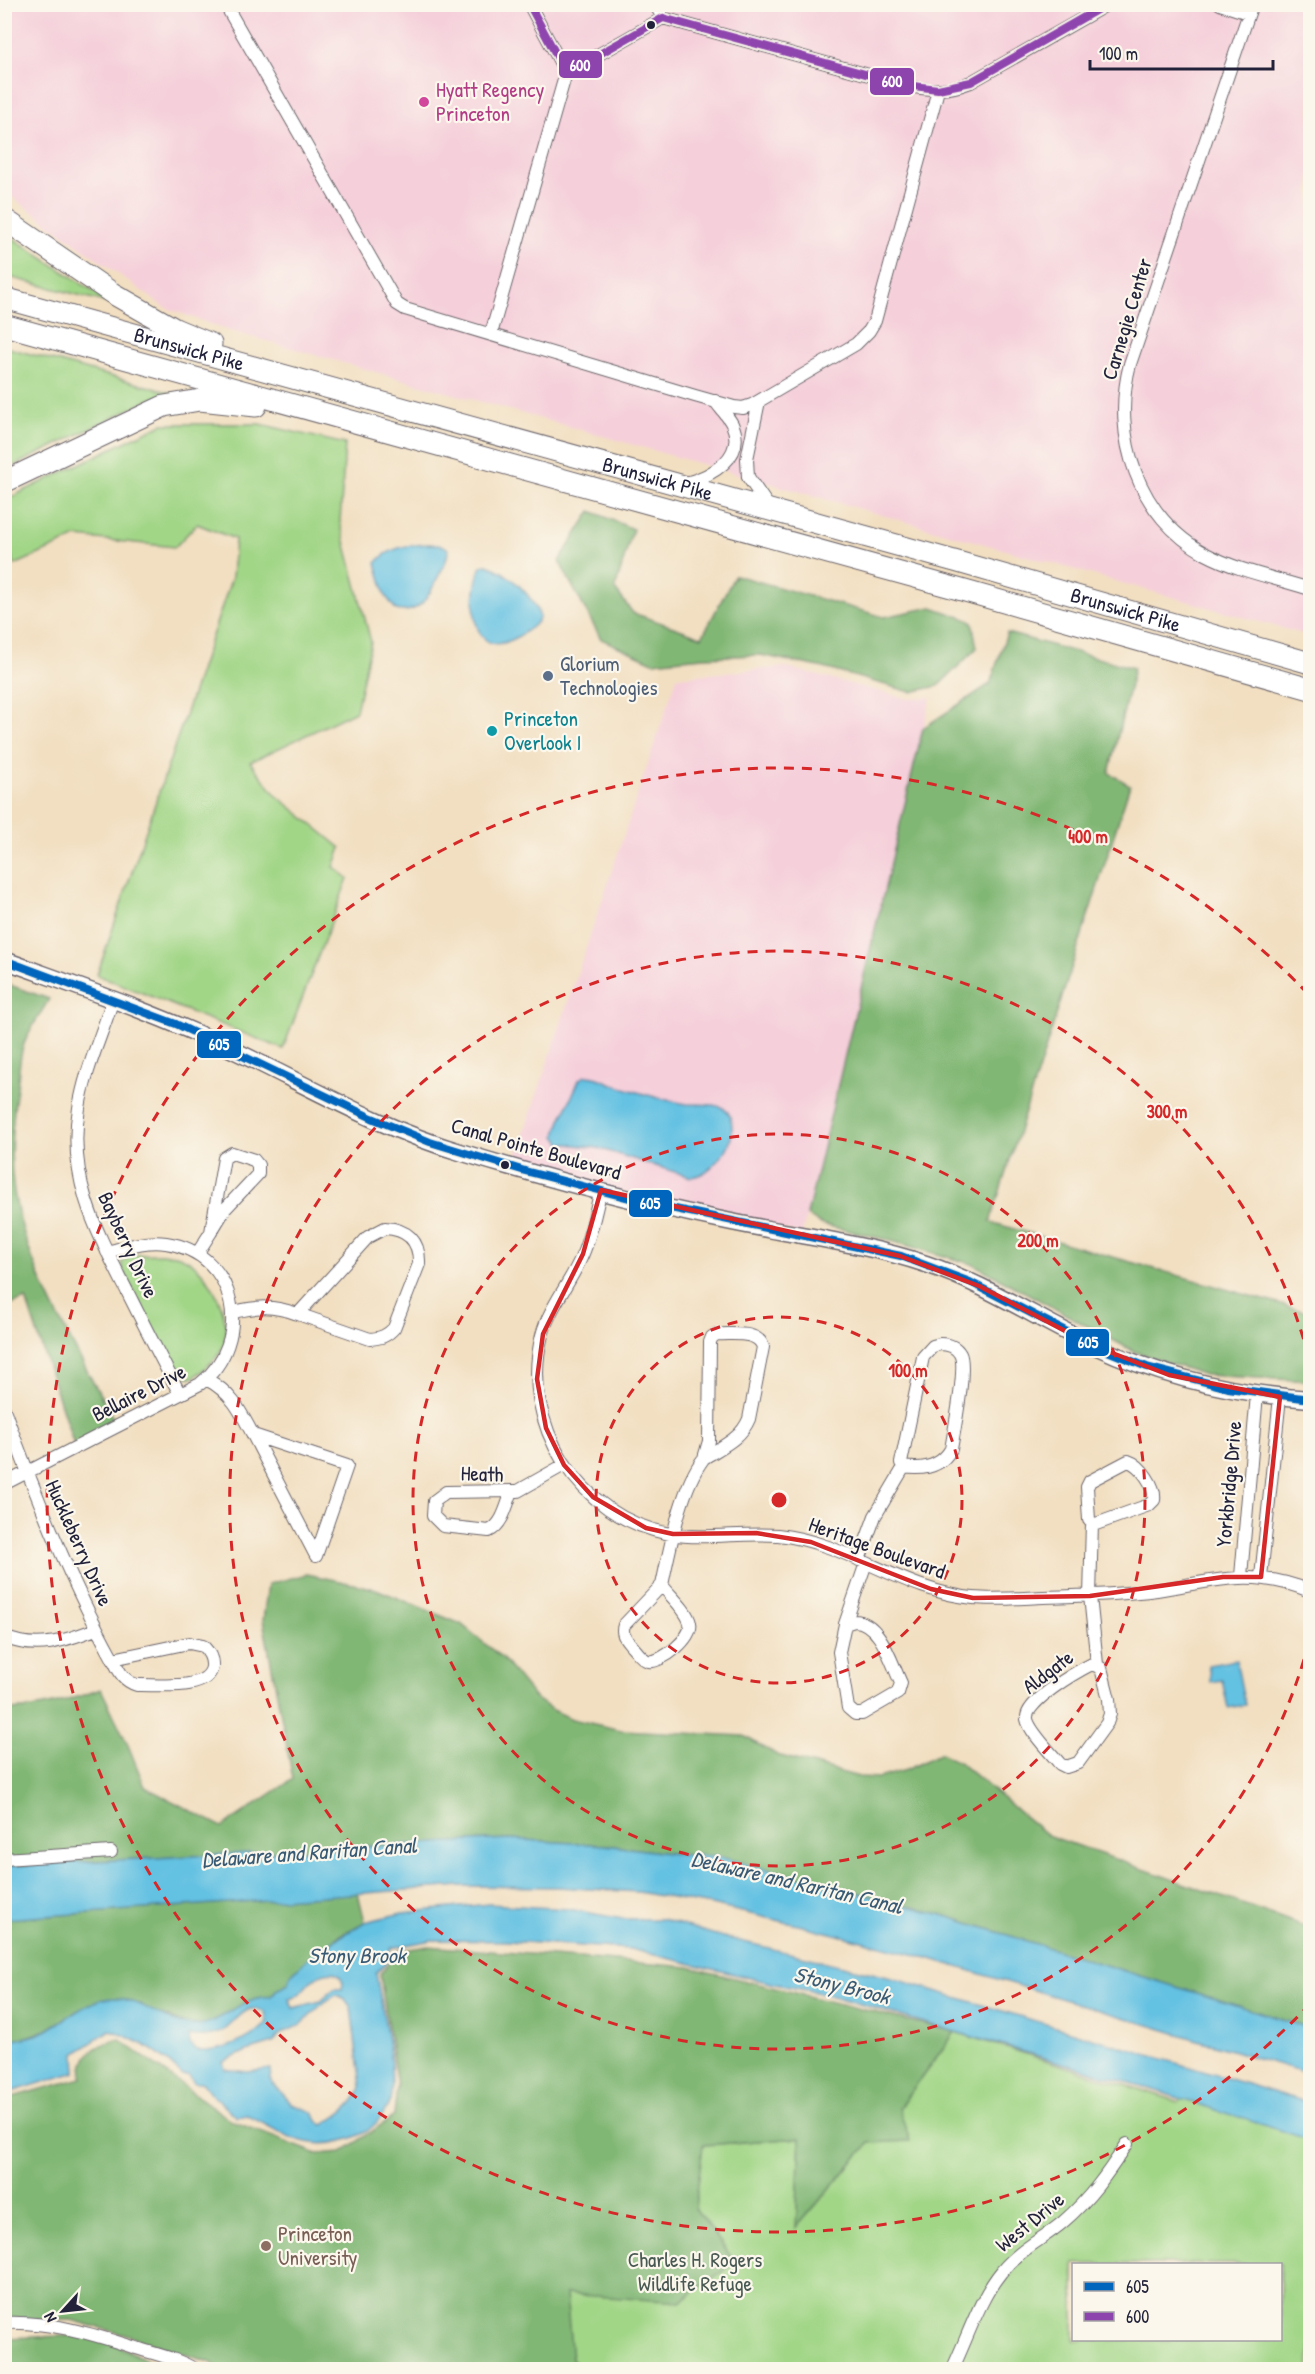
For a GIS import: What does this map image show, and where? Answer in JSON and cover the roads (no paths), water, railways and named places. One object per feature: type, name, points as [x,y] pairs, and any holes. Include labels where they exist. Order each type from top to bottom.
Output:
[{"type":"highway","points":[[4,219],[112,294],[144,312],[176,329],[283,375]]},
{"type":"highway","name":"Brunswick Pike","points":[[4,298],[1311,663]]},
{"type":"highway","name":"Brunswick Pike","points":[[4,325],[1311,689]]},
{"type":"highway","points":[[4,482],[145,414],[176,403],[200,400],[223,401],[348,419]]},
{"type":"street","points":[[225,4],[304,140],[391,298],[397,304],[405,309],[743,408],[856,344],[869,331],[875,321],[938,90]]},
{"type":"street","points":[[491,334],[566,73],[529,4]]},
{"type":"street","points":[[655,4],[663,18],[905,85],[938,90],[971,82],[1108,4]]},
{"type":"street","points":[[1220,4],[1250,9]]},
{"type":"street","name":"Carnegie Center","points":[[1250,9],[1130,364],[1123,401],[1123,423],[1126,446],[1141,486],[1167,523],[1184,538],[1205,553],[1228,564],[1311,588]]},
{"type":"street","points":[[566,73],[663,18]]},
{"type":"street","points":[[677,486],[703,478],[720,469],[731,456],[736,439],[732,424],[715,401]]},
{"type":"street","points":[[759,401],[747,459],[748,477],[772,512]]},
{"type":"street","name":"Canal Pointe Boulevard","points":[[4,960],[112,999],[230,1048],[375,1120],[458,1152],[688,1213],[863,1246],[900,1256],[935,1267],[979,1286],[1094,1346],[1131,1361],[1189,1380],[1257,1394],[1311,1399]]},
{"type":"street","name":"Bayberry Drive","points":[[112,999],[78,1108],[77,1160],[83,1194],[96,1230],[180,1394]]},
{"type":"street","points":[[197,1254],[211,1232],[225,1209],[258,1174],[258,1165],[254,1160],[232,1153],[224,1158],[211,1232]]},
{"type":"street","name":"Heritage Boulevard","points":[[601,1190],[583,1254],[551,1310],[538,1356],[537,1379],[546,1428],[564,1465],[577,1481],[609,1509],[646,1528],[673,1534],[696,1536],[756,1533],[811,1542],[931,1589],[953,1595],[996,1599],[1090,1596],[1156,1590],[1223,1577],[1241,1576],[1262,1577],[1311,1591]]},
{"type":"street","points":[[233,1312],[271,1306],[370,1339],[379,1338],[394,1328],[419,1264],[416,1244],[411,1237],[395,1228],[375,1231],[298,1314]]},
{"type":"street","name":"Bellaire Drive","points":[[4,1484],[206,1379],[225,1354],[231,1337],[233,1312],[224,1284],[216,1272],[197,1254],[175,1245],[152,1242],[107,1252]]},
{"type":"street","points":[[662,1585],[687,1617],[690,1631],[687,1638],[661,1659],[650,1661],[644,1659],[623,1636],[622,1630],[624,1625],[662,1585],[673,1534],[698,1466],[704,1458],[709,1441],[710,1342],[717,1334],[754,1336],[762,1342],[763,1347],[749,1419],[739,1436],[704,1458]]},
{"type":"street","points":[[949,1344],[956,1349],[963,1363],[951,1449],[947,1457],[932,1467],[904,1467],[901,1463],[923,1358],[933,1346],[949,1344]]},
{"type":"street","points":[[206,1379],[217,1385],[237,1403],[253,1435],[316,1556],[347,1466],[253,1435]]},
{"type":"street","name":"Yorkbridge Drive","points":[[1241,1576],[1257,1394]]},
{"type":"street","name":"Yorkbridge Drive","points":[[1262,1577],[1280,1397]]},
{"type":"street","name":"Huckleberry Drive","points":[[4,1409],[27,1472],[74,1585],[96,1629],[123,1677],[137,1685],[196,1684],[203,1681],[212,1668],[209,1652],[196,1643],[113,1659]]},
{"type":"street","points":[[1092,1523],[1096,1524],[1149,1505],[1154,1500],[1153,1487],[1133,1462],[1123,1462],[1090,1481],[1087,1492],[1089,1520],[1092,1523],[1090,1596],[1097,1664]]},
{"type":"street","points":[[512,1491],[518,1491],[564,1465]]},
{"type":"street","points":[[845,1624],[862,1621],[875,1629],[901,1683],[898,1693],[862,1713],[855,1714],[848,1707],[839,1652],[845,1624],[875,1516],[904,1467]]},
{"type":"street","name":"Heath","points":[[512,1491],[499,1523],[489,1531],[443,1526],[433,1516],[434,1502],[446,1492],[512,1491]]},
{"type":"street","points":[[4,1637],[28,1644],[44,1645],[62,1642],[96,1629]]},
{"type":"street","name":"Aldgate","points":[[1097,1664],[1101,1668],[1109,1699],[1110,1714],[1107,1723],[1078,1763],[1066,1767],[1060,1764],[1030,1726],[1027,1715],[1042,1697],[1060,1683],[1082,1668],[1097,1664]]},
{"type":"street","points":[[4,1859],[111,1852]]},
{"type":"street","name":"West Drive","points":[[952,2370],[990,2286],[1004,2268],[1031,2243],[1077,2210],[1097,2189],[1127,2144]]},
{"type":"street","points":[[4,2323],[50,2325],[79,2330],[161,2355],[196,2370]]},
{"type":"water","points":[[430,544],[444,546],[448,549],[436,582],[418,607],[412,610],[396,610],[385,595],[376,563],[394,550]]},
{"type":"water","points":[[487,565],[519,585],[532,601],[540,617],[528,630],[502,643],[490,642],[481,635],[476,624],[474,610],[477,579],[481,566]]},
{"type":"water","points":[[585,1076],[595,1077],[619,1087],[671,1101],[715,1105],[723,1108],[732,1122],[732,1134],[726,1150],[711,1168],[691,1177],[598,1148],[561,1143],[556,1136],[560,1124],[579,1080]]},
{"type":"water","points":[[1236,1660],[1245,1705],[1228,1708],[1222,1680],[1211,1682],[1208,1665]]},
{"type":"water","name":"Delaware and Raritan Canal","points":[[509,1839],[605,1845],[684,1855],[716,1856],[939,1914],[1310,2028],[1310,2074],[928,1958],[711,1905],[638,1892],[557,1887],[462,1886],[5,1919],[5,1866]]},
{"type":"water","name":"Stony Brook","points":[[489,1904],[568,1909],[623,1919],[662,1919],[719,1936],[892,1978],[1310,2103],[1310,2140],[1141,2086],[822,1993],[630,1949],[507,1941],[432,1940],[391,1948],[385,1963],[376,1973],[390,2055],[392,2087],[390,2100],[383,2115],[371,2128],[345,2140],[330,2143],[302,2141],[247,2115],[237,2117],[211,2094],[203,2083],[194,2083],[189,2075],[182,2075],[149,2048],[110,2030],[75,2054],[76,2072],[5,2094],[5,2041],[39,2034],[88,2005],[114,1998],[134,2002],[183,2024],[209,2022],[246,2002],[272,1996],[276,1990],[289,1984],[291,1975],[313,1953],[365,1922],[402,1913]],"holes":[[[333,1972],[340,1975],[343,1983],[342,1989],[334,1989],[321,2001],[293,2008],[289,1999],[299,1994],[317,1976]],[[336,1995],[344,1998],[351,2007],[361,2087],[355,2099],[346,2109],[323,2125],[317,2121],[313,2112],[292,2104],[270,2080],[271,2069],[247,2072],[225,2069],[223,2062],[273,2043],[279,2035],[302,2024],[323,2003]],[[257,2009],[265,2012],[267,2023],[253,2035],[215,2050],[197,2051],[190,2044],[189,2036],[219,2033],[246,2011]]]},
{"type":"place","name":"Hyatt Regency Princeton","points":[[424,102]]},
{"type":"place","name":"Glorium Technologies","points":[[548,676]]},
{"type":"place","name":"Princeton Overlook I","points":[[492,731]]},
{"type":"place","name":"Princeton University","points":[[266,2246]]},
{"type":"park label","name":"Charles H. Rogers Wildlife Refuge","points":[[695,2272]]}]
